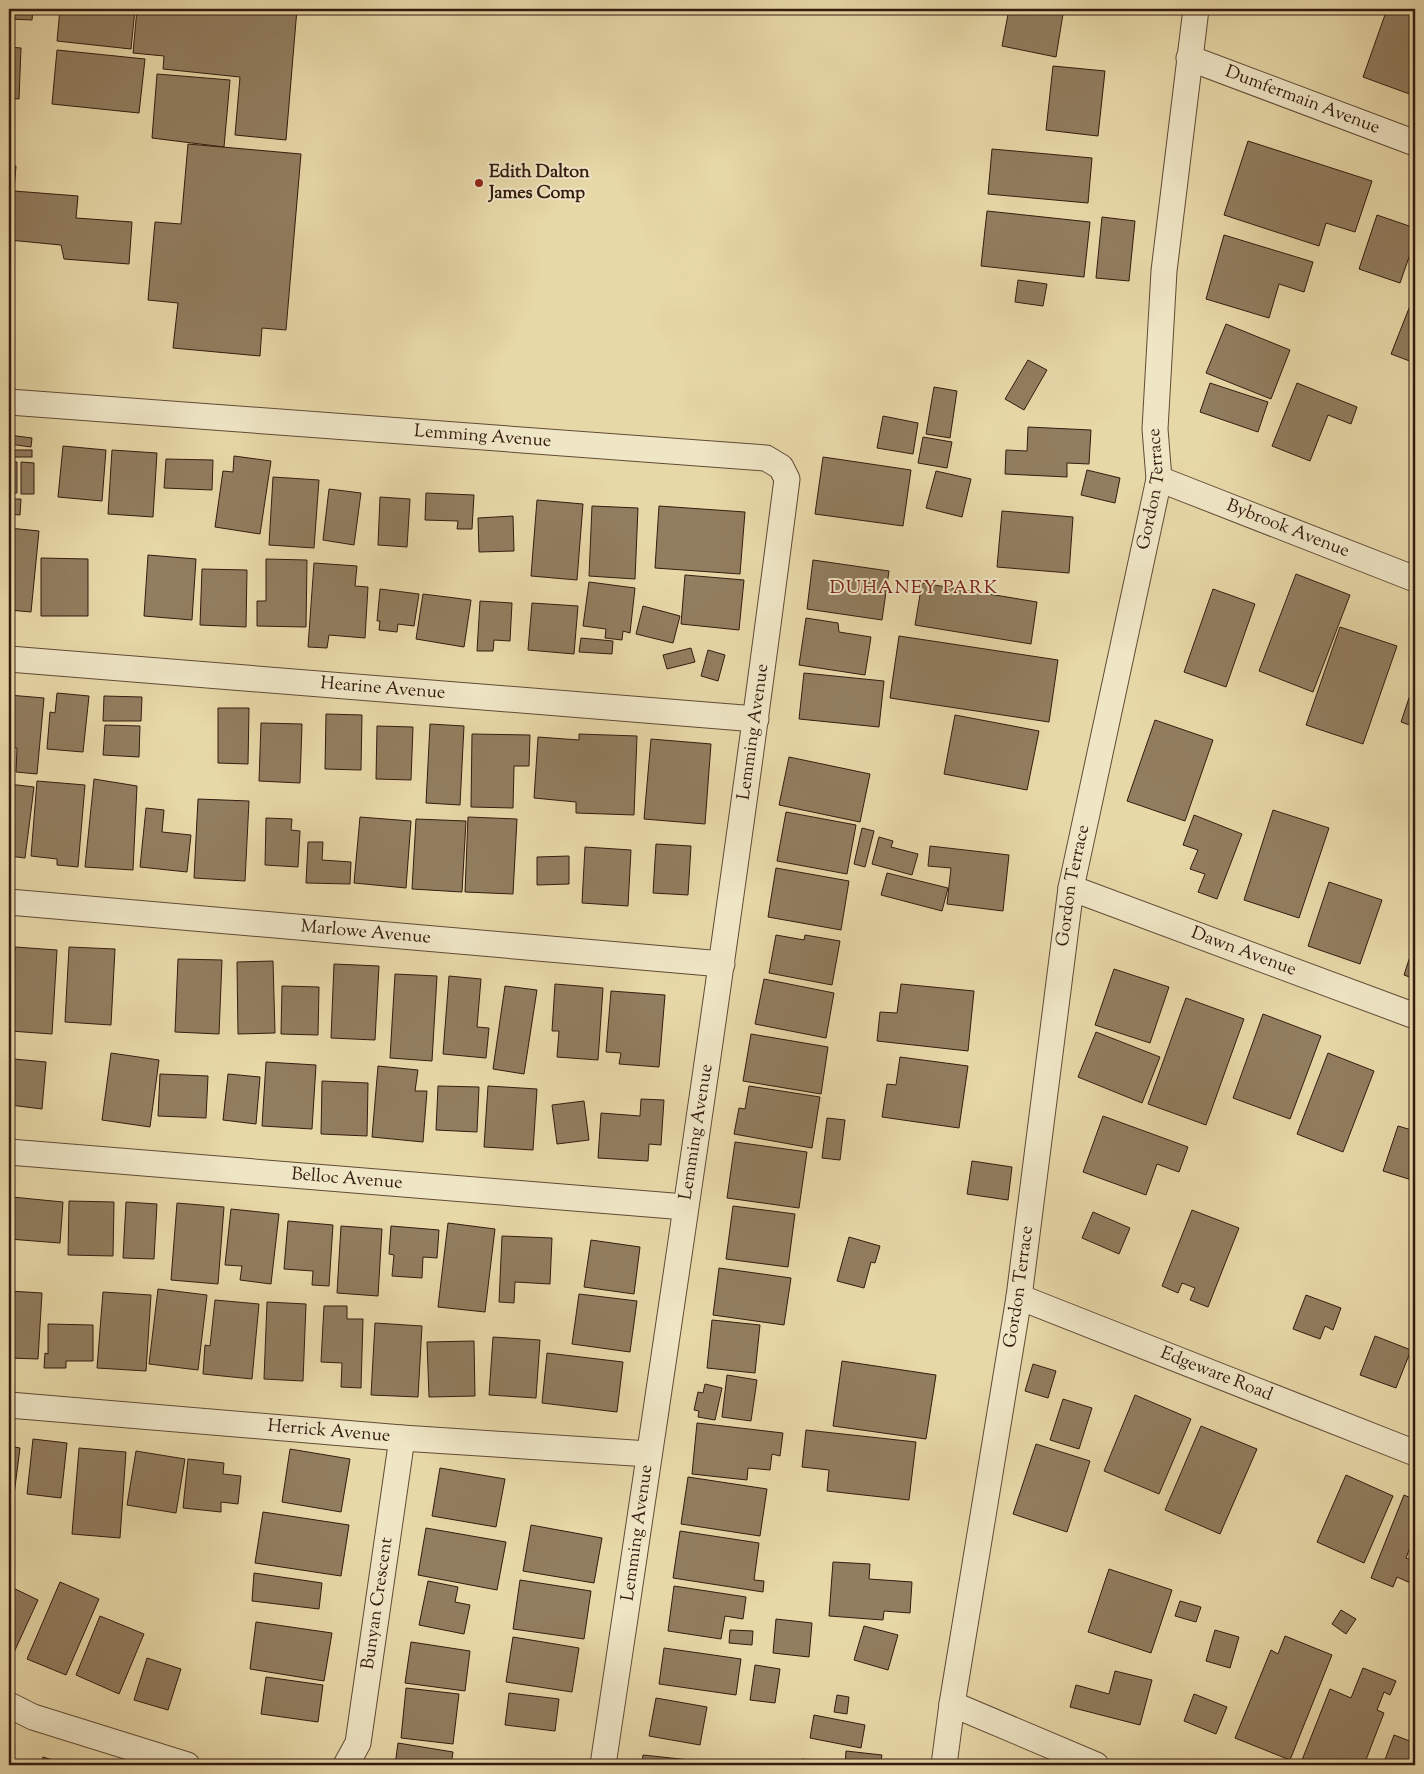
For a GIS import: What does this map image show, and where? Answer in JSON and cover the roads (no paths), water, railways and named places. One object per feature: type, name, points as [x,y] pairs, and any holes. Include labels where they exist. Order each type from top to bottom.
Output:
[{"type":"street","name":"Gordon Terrace","points":[[944,1765],[952,1704],[1019,1297],[1072,888],[1159,478],[1155,429],[1164,271],[1196,9]]},
{"type":"street","name":"Dumfermain Avenue","points":[[1189,58],[1415,143]]},
{"type":"street","name":"Lemming Avenue","points":[[9,402],[766,458],[781,467],[787,479],[722,964],[603,1765]]},
{"type":"street","name":"Bybrook Avenue","points":[[1159,478],[1415,579]]},
{"type":"street","name":"Hearine Avenue","points":[[9,659],[756,719]]},
{"type":"street","name":"Dawn Avenue","points":[[1072,888],[1415,1016]]},
{"type":"street","name":"Marlowe Avenue","points":[[9,902],[722,964]]},
{"type":"street","name":"Belloc Avenue","points":[[9,1152],[685,1207]]},
{"type":"street","name":"Edgeware Road","points":[[1019,1297],[1415,1453]]},
{"type":"street","name":"Herrick Avenue","points":[[9,1405],[402,1438],[649,1454]]},
{"type":"street","name":"Bunyan Crescent","points":[[346,1765],[358,1743],[402,1438]]},
{"type":"street","points":[[952,1704],[1096,1765]]},
{"type":"street","points":[[9,1705],[33,1717],[187,1765]]},
{"type":"place","name":"Edith Dalton James Comp","points":[[479,183]]},
{"type":"district","name":"DUHANEY PARK","points":[[914,588]]}]
